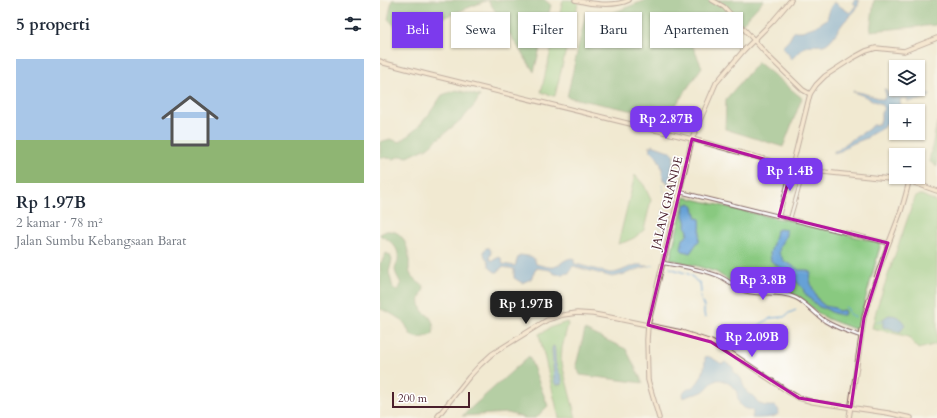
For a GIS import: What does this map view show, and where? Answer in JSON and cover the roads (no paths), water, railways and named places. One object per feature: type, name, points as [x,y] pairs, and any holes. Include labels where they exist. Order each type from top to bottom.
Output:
[{"type":"street","points":[[575,0],[609,4],[629,0]]},
{"type":"street","points":[[712,0],[724,7],[770,58],[803,90],[810,94]]},
{"type":"street","name":"JALAN GRANDE","points":[[660,418],[648,380],[648,325],[692,139],[716,83],[744,50],[792,0]]},
{"type":"street","points":[[779,216],[810,94],[816,85],[825,76],[866,51],[876,48],[904,51],[937,38]]},
{"type":"street","points":[[380,61],[386,64],[692,139],[804,170],[889,179]]},
{"type":"street","points":[[790,219],[804,170]]},
{"type":"street","points":[[849,418],[864,318],[888,243],[901,210],[908,184]]},
{"type":"street","points":[[917,184],[937,192]]},
{"type":"street","points":[[680,192],[888,243]]},
{"type":"street","points":[[663,263],[713,274],[746,291],[791,296],[804,303],[818,316],[831,325],[861,336]]},
{"type":"street","points":[[438,416],[480,364],[492,354],[548,320],[562,315],[577,313],[604,316],[681,332],[711,342],[725,349],[799,398],[813,402],[888,413],[911,418]]},
{"type":"water","points":[[854,0],[860,0],[857,8],[829,42],[824,45],[810,45],[804,48],[791,60],[789,55],[782,47],[795,31],[802,31],[816,26],[827,19],[830,8],[834,2],[850,13],[856,5],[853,3]]},
{"type":"water","points":[[884,89],[886,89],[891,97],[925,96],[930,94],[930,96],[920,100],[908,102],[907,98],[900,99],[901,104],[889,104],[889,122],[884,127],[867,138],[834,153],[834,151],[838,150],[873,125],[879,124],[881,120],[881,113],[884,108],[881,104],[853,91],[881,99],[884,99],[886,95]]},
{"type":"water","points":[[652,145],[673,153],[674,157],[669,184],[667,184],[666,180],[663,180],[660,164],[656,156],[650,150],[649,146],[651,147]]},
{"type":"water","points":[[690,203],[694,207],[697,218],[700,219],[700,233],[699,241],[690,253],[681,249],[683,239],[686,237],[688,232],[684,209],[685,205]]},
{"type":"water","points":[[779,229],[786,230],[786,235],[780,246],[779,253],[784,261],[799,270],[811,272],[810,280],[819,301],[825,306],[835,308],[838,311],[844,310],[844,315],[833,313],[819,307],[809,298],[804,292],[803,288],[771,261],[770,253],[776,231]]},
{"type":"water","points":[[486,248],[491,250],[489,258],[492,261],[499,257],[501,258],[503,264],[515,266],[518,257],[521,255],[532,257],[536,264],[550,267],[554,267],[572,258],[576,264],[610,273],[636,265],[649,266],[612,277],[574,266],[569,273],[559,274],[554,274],[550,270],[536,268],[531,279],[522,283],[514,278],[514,269],[502,267],[498,272],[495,272],[490,268],[489,262],[484,255]]},
{"type":"water","points":[[889,315],[897,316],[902,320],[905,325],[901,331],[883,327],[883,319]]},
{"type":"water","points":[[553,346],[555,349],[556,365],[562,382],[562,384],[556,385],[554,381]]},
{"type":"water","points":[[707,356],[722,364],[725,362],[733,367],[734,372],[741,378],[747,392],[761,404],[766,406],[775,406],[779,412],[778,414],[770,417],[752,418],[752,410],[741,406],[736,390],[733,386],[722,380],[713,382],[698,394],[683,398],[682,395],[684,392],[695,385],[702,376],[705,357]]},
{"type":"waterway","points":[[662,185],[664,192]]},
{"type":"waterway","points":[[659,230],[664,209]]},
{"type":"waterway","points":[[649,266],[654,265]]},
{"type":"waterway","points":[[670,268],[691,275],[700,283],[700,297],[704,307],[705,318]]},
{"type":"waterway","points":[[845,307],[848,309],[849,314],[855,317]]},
{"type":"waterway","points":[[747,340],[755,328],[764,322],[771,318],[784,317],[796,310]]},
{"type":"waterway","points":[[875,322],[883,322]]}]
